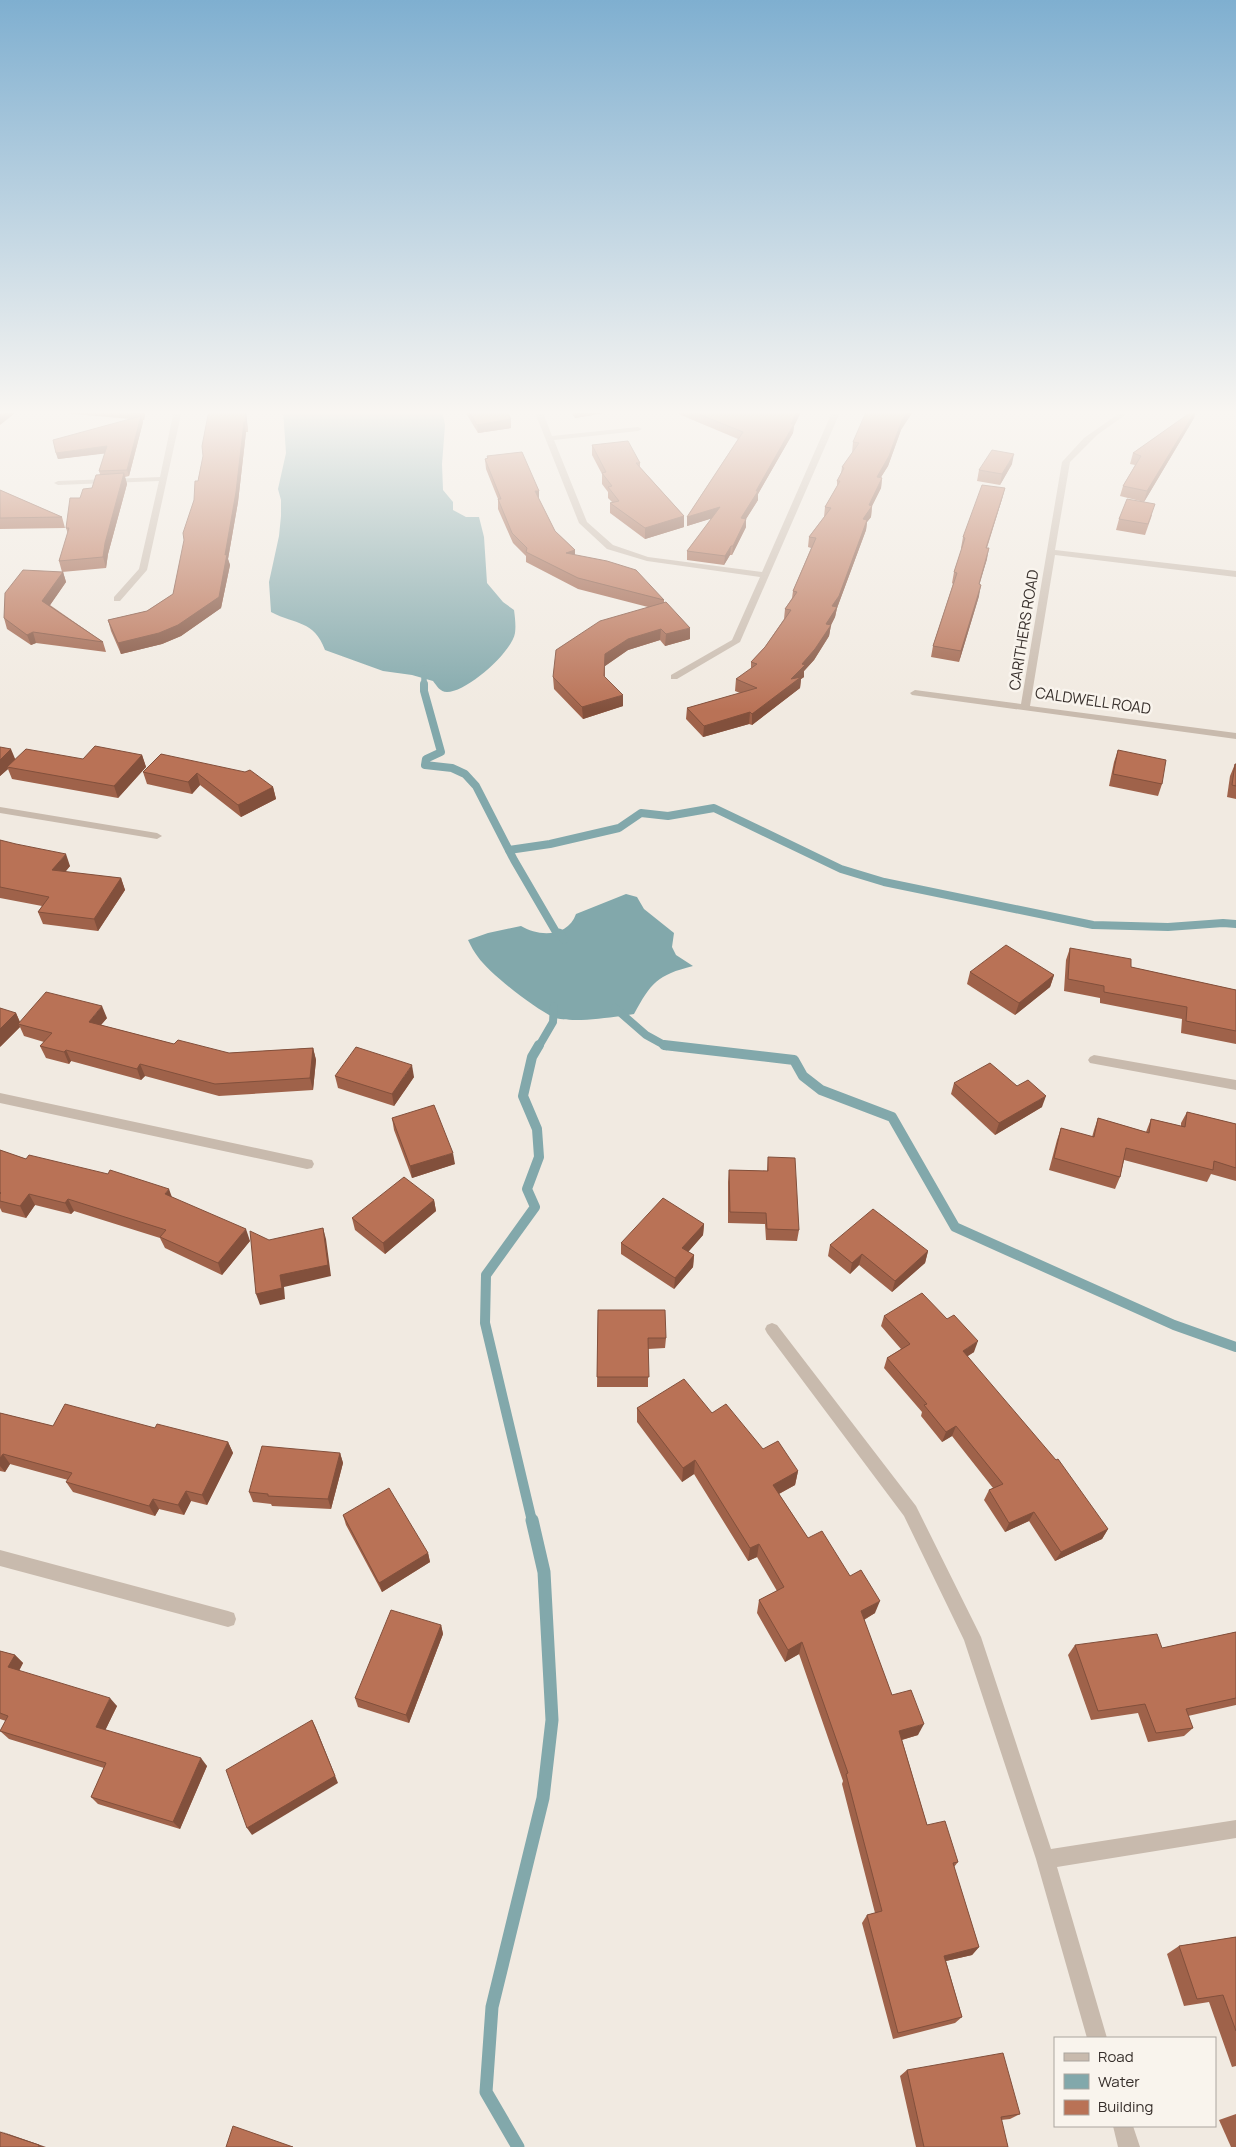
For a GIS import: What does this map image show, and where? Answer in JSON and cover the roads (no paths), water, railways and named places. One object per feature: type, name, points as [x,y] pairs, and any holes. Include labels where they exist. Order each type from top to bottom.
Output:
[{"type":"street","points":[[117,599],[143,570],[156,510]]},
{"type":"street","points":[[578,510],[583,523],[610,547],[647,559],[766,575]]},
{"type":"street","points":[[674,677],[736,642],[794,510]]},
{"type":"street","name":"CARITHERS ROAD","points":[[1025,707],[1057,510]]},
{"type":"street","points":[[1050,552],[1236,574]]},
{"type":"street","name":"CALDWELL ROAD","points":[[915,693],[1236,736]]},
{"type":"street","points":[[0,810],[157,836]]},
{"type":"street","points":[[1094,1060],[1236,1085]]},
{"type":"street","points":[[0,1098],[307,1164]]},
{"type":"street","points":[[772,1329],[910,1511],[972,1637],[1045,1858],[1097,2037]]},
{"type":"street","points":[[0,1558],[228,1619]]},
{"type":"street","points":[[1045,1858],[1236,1829]]},
{"type":"street","points":[[1123,2127],[1129,2147]]},
{"type":"water","points":[[281,510],[453,510],[466,517],[479,517],[484,537],[487,583],[503,602],[514,610],[515,633],[512,641],[497,660],[477,678],[456,690],[447,692],[442,691],[433,681],[412,675],[383,671],[325,650],[321,640],[310,628],[271,612],[269,582],[279,536]]},
{"type":"water","points":[[626,894],[637,897],[644,909],[674,933],[672,947],[676,955],[693,966],[671,973],[656,982],[645,995],[634,1014],[581,1020],[553,1017],[524,999],[492,972],[477,955],[468,940],[488,933],[521,926],[536,932],[552,933],[560,931],[572,922],[576,914]]},
{"type":"waterway","points":[[424,668],[424,691],[441,752],[426,759],[425,765],[452,768],[465,774],[476,786],[514,860],[556,932],[560,933],[564,940]]},
{"type":"waterway","points":[[509,850],[550,844],[619,828],[641,813],[668,816],[714,808],[841,869],[884,882],[1093,925],[1168,927],[1223,923],[1236,924]]},
{"type":"waterway","points":[[539,1046],[553,1022],[554,1006]]},
{"type":"waterway","points":[[615,1008],[646,1035],[664,1045]]},
{"type":"waterway","points":[[532,1521],[485,1323],[486,1275],[535,1207],[527,1189],[539,1157],[537,1129],[523,1096],[532,1057],[539,1045]]},
{"type":"waterway","points":[[664,1045],[794,1060],[803,1076],[821,1090],[892,1117],[955,1227],[1174,1325],[1236,1347]]},
{"type":"waterway","points":[[518,2147],[486,2092],[492,2007],[543,1798],[552,1720],[544,1572],[532,1520]]}]
